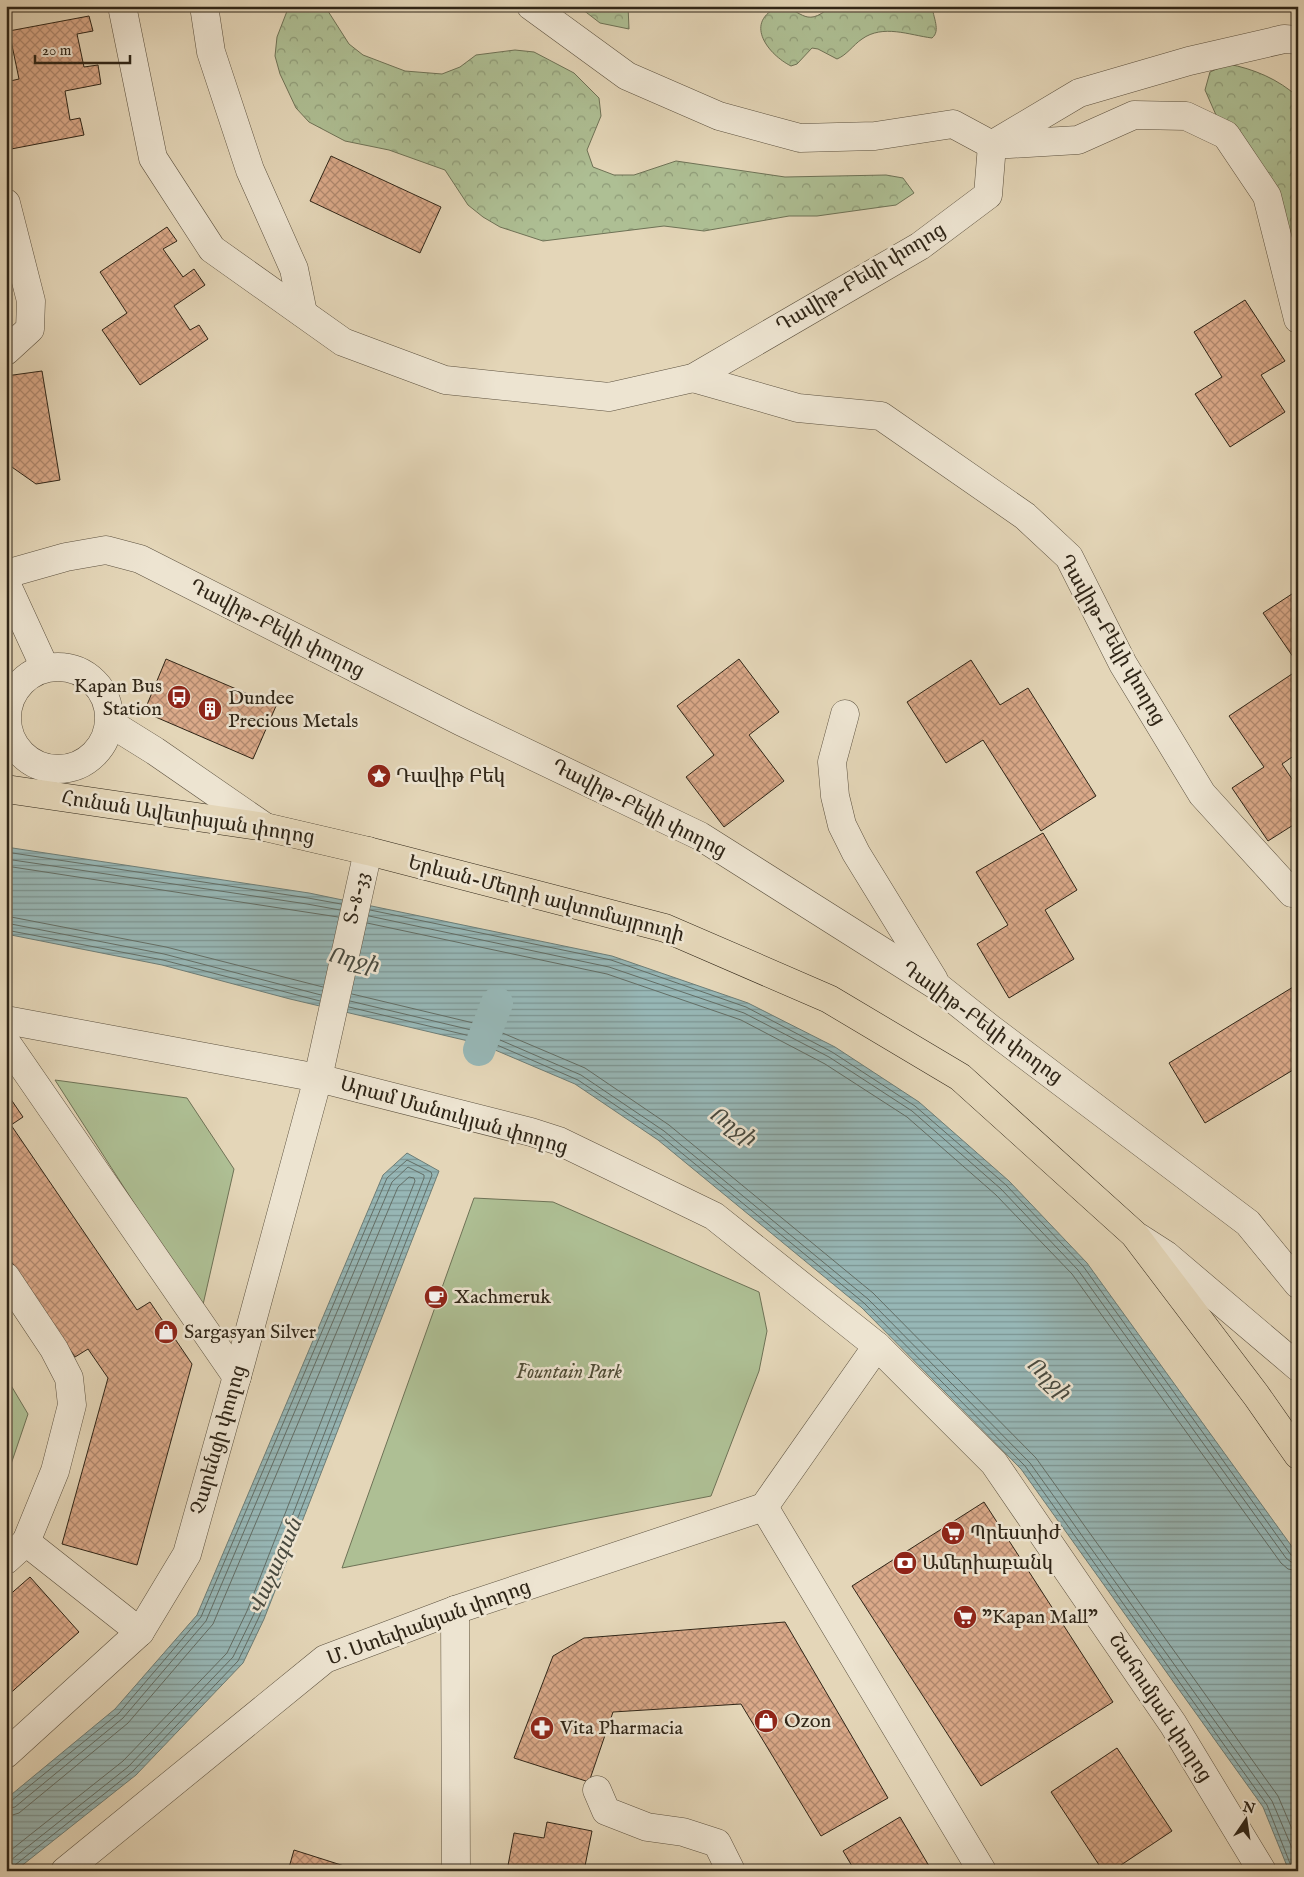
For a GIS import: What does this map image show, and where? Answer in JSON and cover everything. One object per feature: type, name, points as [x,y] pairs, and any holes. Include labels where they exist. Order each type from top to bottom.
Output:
[{"type":"highway","name":"Հունան Ավետիսյան փողոց","points":[[6,789],[265,827],[368,851]]},
{"type":"highway","name":"Երևան-Մեղրի ավտոմայրուղի","points":[[368,851],[665,928],[829,999],[960,1077],[1134,1234],[1256,1395],[1298,1455]]},
{"type":"street","name":"Դավիթ-Բեկի փողոց","points":[[122,6],[153,158],[212,249],[343,342],[445,380],[609,397],[693,378],[920,246],[988,195],[992,145]]},
{"type":"street","points":[[204,6],[211,52],[250,170],[294,269],[303,313]]},
{"type":"street","points":[[531,6],[627,76],[719,116],[800,138],[875,136],[953,124],[992,145],[1078,140],[1134,115],[1186,116],[1226,136],[1267,196],[1298,320]]},
{"type":"street","points":[[992,145],[1079,93],[1189,61],[1284,39],[1298,40]]},
{"type":"street","points":[[6,203],[31,300],[30,329],[6,351]]},
{"type":"street","name":"Դավիթ-Բեկի փողոց","points":[[693,378],[798,408],[881,416],[1025,516],[1069,557],[1123,664],[1202,794],[1292,893]]},
{"type":"street","name":"Դավիթ-Բեկի փողոց","points":[[6,574],[66,557],[106,550],[140,559],[462,722],[700,836],[937,986],[1248,1223],[1298,1284]]},
{"type":"street","points":[[6,583],[45,668]]},
{"type":"street","points":[[62,667],[78,670],[92,679],[102,691],[109,707],[110,722],[106,739],[96,754],[83,764],[66,769],[49,769],[33,763],[20,753],[10,738],[6,722],[8,704],[16,688],[29,675],[45,668],[62,667]]},
{"type":"street","points":[[846,714],[832,762],[835,796],[842,825],[856,853],[937,986]]},
{"type":"street","points":[[110,722],[265,827]]},
{"type":"street","name":"Տ-8-33","points":[[327,1033],[368,851]]},
{"type":"street","name":"Արամ Մանուկյան փողոց","points":[[6,1020],[318,1078],[559,1141],[714,1216],[877,1346]]},
{"type":"street","name":"Չարենցի փողոց","points":[[6,1754],[140,1632],[186,1554],[237,1377],[318,1078],[327,1033]]},
{"type":"street","points":[[6,1042],[237,1377]]},
{"type":"street","points":[[1134,1234],[1166,1255],[1298,1367]]},
{"type":"street","points":[[6,1277],[54,1349],[68,1378],[72,1405],[55,1471],[16,1551],[140,1632]]},
{"type":"street","points":[[877,1346],[764,1508],[982,1871]]},
{"type":"street","name":"Շահումյան փողոց","points":[[877,1346],[994,1462],[1173,1724],[1262,1871]]},
{"type":"street","name":"Մ. Ստեփանյան փողոց","points":[[64,1871],[325,1659],[455,1610],[764,1508]]},
{"type":"street","points":[[455,1610],[456,1871]]},
{"type":"street","points":[[597,1790],[606,1811],[647,1826],[683,1832],[717,1843],[731,1871]]},
{"type":"green space","points":[[289,6],[323,6],[349,44],[363,55],[405,71],[442,74],[460,67],[476,55],[515,50],[534,52],[574,73],[599,98],[601,116],[587,150],[593,167],[614,175],[634,175],[676,161],[785,177],[886,175],[903,178],[914,193],[896,205],[817,216],[789,216],[704,231],[664,226],[543,241],[500,227],[483,217],[468,205],[445,170],[389,150],[345,141],[309,122],[296,108],[280,74],[275,56],[277,37]]},
{"type":"green space","points":[[578,6],[628,6],[629,29],[600,23]]},
{"type":"green space","points":[[831,6],[932,6],[936,32],[932,38],[896,32],[879,32],[862,39],[837,59],[818,49],[812,48],[797,64],[791,66],[775,55],[763,39],[762,22],[776,8],[784,8],[808,17],[814,17]]},
{"type":"green space","points":[[1228,64],[1265,76],[1282,85],[1298,97],[1298,321],[1267,197],[1220,124],[1205,90],[1210,72]]},
{"type":"green space","points":[[55,1080],[187,1098],[234,1169],[202,1309]]},
{"type":"green space","name":"Fountain Park","points":[[474,1198],[553,1202],[759,1292],[767,1331],[759,1371],[711,1496],[342,1568]]},
{"type":"green space","points":[[6,1377],[28,1414],[6,1479]]},
{"type":"water","name":"Ողջի","points":[[6,847],[309,893],[612,956],[748,1003],[835,1047],[919,1102],[1009,1181],[1087,1263],[1298,1555],[1298,1871],[1289,1871],[1263,1807],[1021,1469],[861,1307],[658,1140],[575,1084],[481,1044],[290,999],[162,965],[6,934]]},
{"type":"water","name":"Վաչագան","points":[[407,1153],[439,1171],[264,1619],[243,1663],[136,1775],[15,1871],[6,1871],[6,1799],[115,1709],[197,1615],[383,1175]]},
{"type":"building","points":[[89,16],[93,31],[77,34],[84,67],[98,65],[101,84],[65,91],[70,120],[80,118],[84,135],[6,150],[6,82],[19,79],[9,31]]},
{"type":"building","points":[[331,156],[441,207],[420,253],[310,201]]},
{"type":"building","points":[[167,227],[177,241],[163,249],[183,277],[194,269],[205,285],[174,306],[190,330],[199,325],[208,339],[140,385],[102,330],[127,313],[100,272]]},
{"type":"building","points":[[6,294],[10,316],[6,317]]},
{"type":"building","points":[[1245,300],[1285,361],[1261,375],[1285,412],[1230,447],[1195,394],[1222,377],[1194,332]]},
{"type":"building","points":[[42,371],[60,480],[36,484],[9,465],[6,449],[6,376]]},
{"type":"building","points":[[1298,590],[1298,664],[1263,613]]},
{"type":"building","name":"Dundee Precious Metals","points":[[166,659],[276,706],[253,759],[144,712]]},
{"type":"building","points":[[739,659],[779,712],[749,735],[784,781],[724,827],[686,777],[714,755],[677,706]]},
{"type":"building","points":[[971,660],[1000,705],[1028,688],[1096,796],[1041,831],[983,740],[946,763],[907,702]]},
{"type":"building","points":[[1298,670],[1298,753],[1282,764],[1298,788],[1298,822],[1268,841],[1232,788],[1264,767],[1229,716]]},
{"type":"building","points":[[1043,833],[1077,890],[1045,910],[1074,959],[1009,998],[977,944],[1008,925],[976,872]]},
{"type":"building","points":[[1298,984],[1298,1067],[1205,1123],[1169,1063]]},
{"type":"building","points":[[6,1092],[23,1117],[11,1125],[137,1310],[150,1302],[192,1364],[137,1565],[62,1544],[108,1378],[88,1349],[75,1357],[6,1254]]},
{"type":"building","name":"\"Kapan Mall\"","points":[[984,1502],[1113,1702],[981,1786],[852,1586]]},
{"type":"building","points":[[30,1577],[79,1632],[6,1697],[6,1598]]},
{"type":"building","points":[[785,1622],[888,1798],[821,1836],[741,1704],[613,1712],[589,1782],[514,1758],[553,1656],[584,1638]]},
{"type":"building","points":[[1117,1748],[1172,1831],[1112,1871],[1103,1871],[1051,1792]]},
{"type":"building","points":[[900,1817],[932,1871],[855,1871],[843,1851]]},
{"type":"building","points":[[547,1822],[592,1831],[584,1871],[507,1871],[514,1833],[544,1838]]},
{"type":"building","points":[[294,1850],[360,1871],[288,1871]]},
{"type":"waterway","points":[[479,1050],[497,1003]]},
{"type":"place","name":"Kapan Bus Station","points":[[179,697]]},
{"type":"place","name":"Dundee Precious Metals","points":[[210,709]]},
{"type":"place","name":"Դավիթ Բեկ","points":[[379,776]]},
{"type":"place","name":"Xachmeruk","points":[[436,1297]]},
{"type":"place","name":"Sargasyan Silver","points":[[166,1332]]},
{"type":"place","name":"Պրեստիժ","points":[[953,1533]]},
{"type":"place","name":"Ամերիաբանկ","points":[[905,1563]]},
{"type":"place","name":"\"Kapan Mall\"","points":[[965,1617]]},
{"type":"place","name":"Ozon","points":[[766,1721]]},
{"type":"place","name":"Vita Pharmacia","points":[[542,1728]]}]
